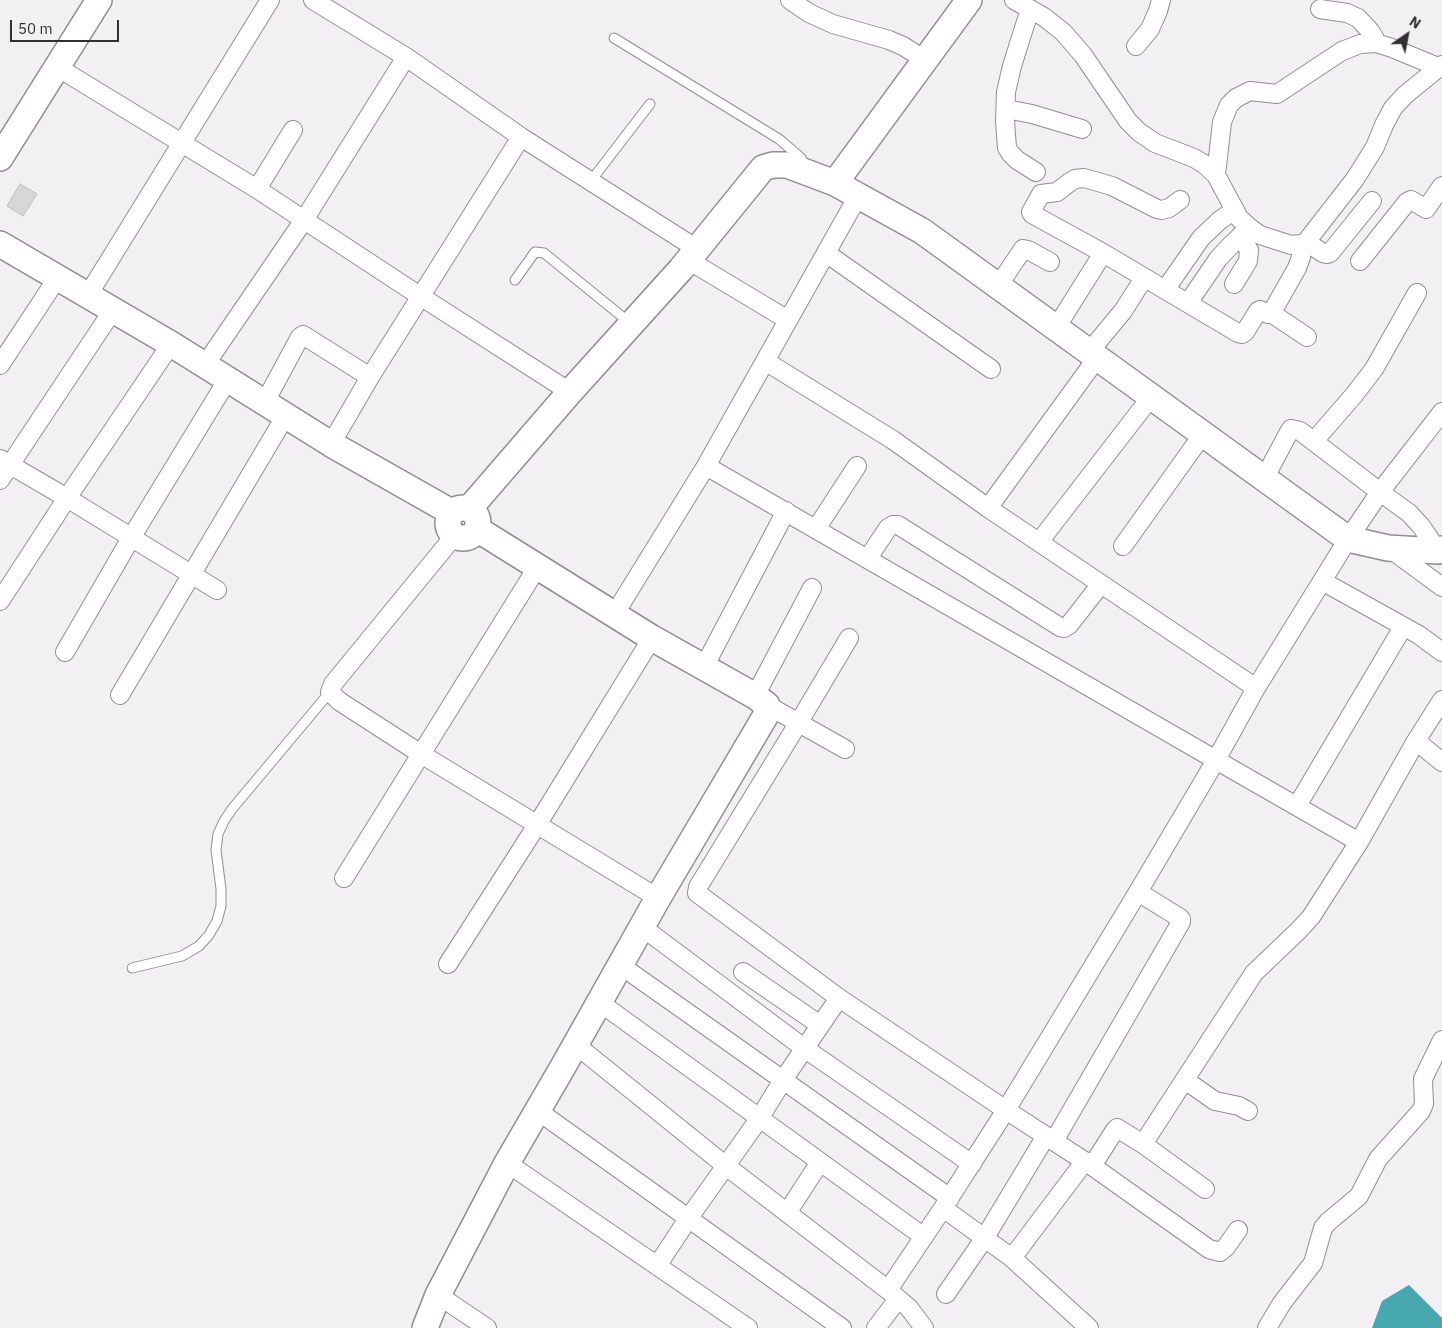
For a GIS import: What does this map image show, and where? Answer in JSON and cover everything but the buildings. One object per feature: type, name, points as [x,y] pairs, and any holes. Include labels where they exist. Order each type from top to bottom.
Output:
[{"type":"street","points":[[0,158],[100,0]]},
{"type":"street","points":[[88,295],[270,0]]},
{"type":"street","points":[[313,0],[336,6],[521,137],[590,182],[788,320]]},
{"type":"street","points":[[790,0],[809,13],[834,24],[890,40],[925,60]]},
{"type":"street","points":[[835,183],[969,0]]},
{"type":"street","points":[[1014,0],[1044,17],[1063,32],[1083,55],[1128,121],[1139,132],[1155,143],[1194,158],[1216,174],[1240,218],[1249,250],[1248,261],[1234,284]]},
{"type":"street","points":[[1136,46],[1154,21],[1161,0]]},
{"type":"street","points":[[1030,9],[1006,92],[1007,148],[1010,154],[1017,160],[1036,172]]},
{"type":"street","points":[[1320,9],[1347,13],[1358,18],[1370,31],[1376,43]]},
{"type":"street","points":[[1216,174],[1222,122],[1229,105],[1236,98],[1250,91],[1277,94],[1342,51],[1360,44],[1376,43],[1440,66],[1405,95],[1393,108],[1375,147],[1355,179],[1303,243],[1297,268],[1271,313]]},
{"type":"street","points":[[206,365],[304,220],[406,57]]},
{"type":"street","points":[[57,67],[257,189],[570,392]]},
{"type":"street","points":[[1006,109],[1032,114],[1082,129]]},
{"type":"street","points":[[257,189],[293,130]]},
{"type":"street","points":[[331,444],[420,296],[521,137]]},
{"type":"street","points":[[658,898],[421,754],[339,701],[330,692],[333,684],[463,521],[570,392],[693,254],[763,168],[773,164],[787,165],[835,183],[922,231],[1348,539],[1388,548],[1440,550]]},
{"type":"street","points":[[1180,200],[1169,208],[1157,209],[1112,186],[1084,178],[1075,179],[1057,192],[1041,194],[1031,212],[1242,334],[1258,311],[1271,313],[1307,337]]},
{"type":"street","points":[[1355,179],[1389,225]]},
{"type":"street","points":[[1360,261],[1408,200],[1426,209],[1442,186]]},
{"type":"street","points":[[614,615],[706,466],[858,196]]},
{"type":"street","points":[[1245,232],[1290,245],[1303,243],[1327,254],[1330,253],[1372,201]]},
{"type":"street","points":[[1165,290],[1201,238],[1210,228],[1235,210]]},
{"type":"street","points":[[1188,303],[1218,259],[1245,232]]},
{"type":"street","points":[[1,246],[58,277],[206,365],[331,444],[538,566],[652,638],[845,749]]},
{"type":"street","points":[[998,286],[1024,249],[1050,262]]},
{"type":"street","points":[[826,253],[991,369]]},
{"type":"street","points":[[1056,328],[1103,253]]},
{"type":"street","points":[[0,366],[58,277]]},
{"type":"street","points":[[988,508],[1144,278]]},
{"type":"street","points":[[1314,441],[1374,369],[1417,293]]},
{"type":"street","points":[[0,480],[5,462],[113,310]]},
{"type":"street","points":[[265,402],[300,337],[304,335],[370,377]]},
{"type":"street","points":[[0,601],[171,344]]},
{"type":"street","points":[[765,361],[893,440],[988,508],[1256,688]]},
{"type":"street","points":[[65,652],[131,538],[228,379]]},
{"type":"street","points":[[1039,542],[1151,397]]},
{"type":"street","points":[[876,1328],[924,1237],[1006,1110],[1138,892],[1256,688],[1322,581],[1380,492],[1442,412]]},
{"type":"street","points":[[120,695],[286,415]]},
{"type":"street","points":[[1264,479],[1291,429],[1300,431],[1410,513],[1440,550]]},
{"type":"street","points":[[1123,546],[1203,434]]},
{"type":"street","points":[[5,462],[217,590]]},
{"type":"street","points":[[706,466],[1359,842]]},
{"type":"street","points":[[816,529],[856,466]]},
{"type":"street","points":[[704,667],[786,511]]},
{"type":"street","points":[[868,558],[888,528],[893,524],[898,525],[1064,628],[1069,625],[1101,584]]},
{"type":"street","points":[[1388,548],[1442,587]]},
{"type":"street","points":[[344,878],[538,566]]},
{"type":"street","points":[[1322,581],[1419,636],[1442,652]]},
{"type":"street","points":[[762,701],[812,588]]},
{"type":"street","points":[[1297,806],[1403,627]]},
{"type":"street","points":[[448,964],[537,825],[652,638]]},
{"type":"street","points":[[849,638],[697,890],[700,896],[839,998],[1089,1164],[1209,1249],[1220,1252],[1238,1230]]},
{"type":"street","points":[[1143,1144],[1254,973],[1305,924],[1359,842],[1416,741],[1442,700]]},
{"type":"street","points":[[425,1328],[438,1295],[507,1163],[576,1045],[658,898],[766,715],[768,709],[762,701]]},
{"type":"street","points":[[1416,741],[1442,762]]},
{"type":"street","points":[[946,1294],[1050,1138],[1181,922],[1180,918],[1138,892]]},
{"type":"street","points":[[642,926],[804,1048],[972,1164]]},
{"type":"street","points":[[620,965],[783,1080],[946,1203],[984,1238],[1012,1258],[1089,1328]]},
{"type":"street","points":[[743,972],[820,1025]]},
{"type":"street","points":[[657,1266],[759,1119],[804,1048],[839,998]]},
{"type":"street","points":[[599,1002],[924,1237]]},
{"type":"street","points":[[1267,1328],[1282,1303],[1313,1263],[1323,1228],[1359,1196],[1375,1163],[1421,1112],[1424,1104],[1423,1079],[1442,1040]]},
{"type":"street","points":[[576,1045],[726,1166],[909,1308],[924,1328]]},
{"type":"street","points":[[1185,1080],[1215,1101],[1239,1106],[1248,1111]]},
{"type":"street","points":[[538,1111],[842,1328]]},
{"type":"street","points":[[1012,1258],[1116,1128],[1143,1144],[1205,1189]]},
{"type":"street","points":[[787,1214],[820,1162]]},
{"type":"street","points":[[507,1163],[748,1328]]},
{"type":"street","points":[[438,1295],[487,1328]]},
{"type":"lane","points":[[614,38],[779,139],[801,158],[808,173]]},
{"type":"lane","points":[[590,182],[650,104]]},
{"type":"lane","points":[[515,280],[535,252],[544,253],[632,324]]},
{"type":"lane","points":[[132,968],[182,956],[199,946],[209,935],[218,921],[221,906],[221,889],[216,850],[218,834],[224,821],[330,692]]},
{"type":"water","points":[[1409,1285],[1442,1318],[1442,1328],[1372,1328],[1382,1301]]}]
